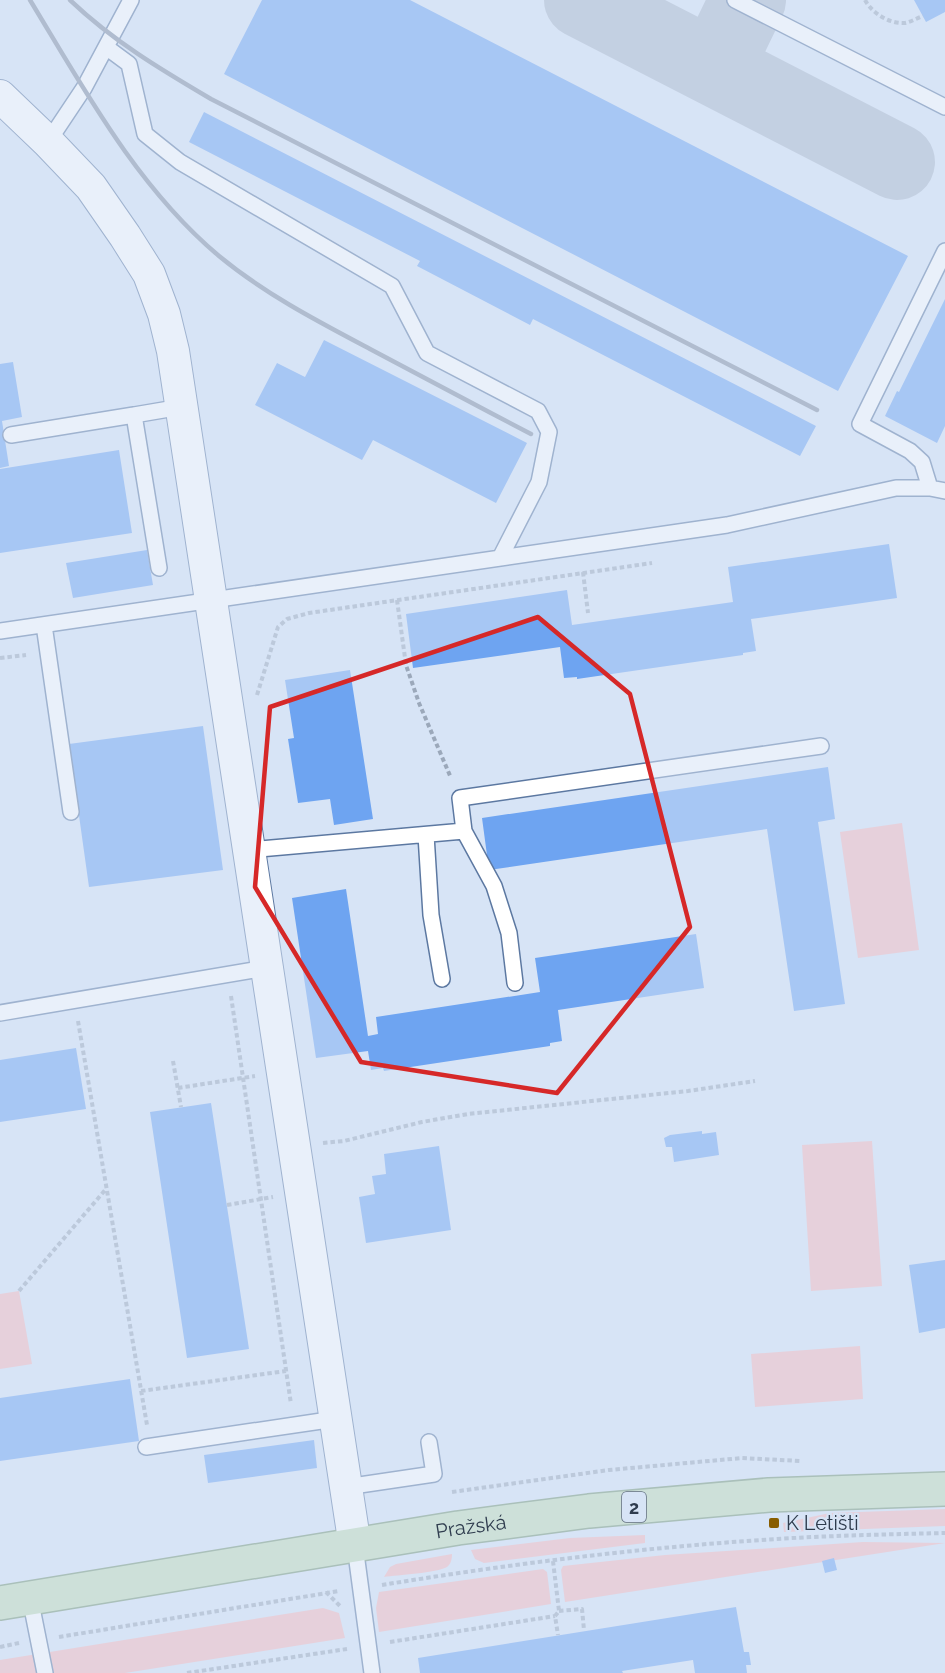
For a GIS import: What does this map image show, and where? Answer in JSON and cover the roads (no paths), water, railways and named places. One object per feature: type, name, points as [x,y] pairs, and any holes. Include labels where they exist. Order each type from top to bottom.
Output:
[{"type":"main road","name":"Pražská","points":[[15,1601],[458,1528],[589,1511],[769,1495],[935,1487]]},
{"type":"street","points":[[0,96],[91,187],[149,274],[164,314],[173,351],[355,1546]]},
{"type":"lane","points":[[48,142],[84,88],[131,0]]},
{"type":"lane","points":[[735,0],[945,107]]},
{"type":"lane","points":[[106,47],[129,64],[145,134],[180,162],[392,286],[427,353],[538,411],[549,432],[539,482],[500,558]]},
{"type":"lane","points":[[938,490],[921,462],[910,451],[860,424],[945,250]]},
{"type":"lane","points":[[11,435],[181,407]]},
{"type":"lane","points":[[134,415],[159,568]]},
{"type":"lane","points":[[0,631],[727,525],[896,488],[938,490]]},
{"type":"lane","points":[[44,625],[71,812]]},
{"type":"lane","points":[[514,983],[509,933],[494,885],[464,831],[460,798],[821,747]]},
{"type":"lane","points":[[249,850],[464,831]]},
{"type":"lane","points":[[426,834],[431,915],[442,979]]},
{"type":"lane","points":[[0,1013],[266,968]]},
{"type":"lane","points":[[149,1447],[335,1419]]},
{"type":"lane","points":[[346,1487],[434,1474],[429,1442]]},
{"type":"lane","points":[[355,1546],[372,1673]]},
{"type":"lane","points":[[15,1601],[38,1640],[45,1673]]},
{"type":"railway","points":[[30,0],[92,102],[137,168],[162,199],[219,256],[273,295],[311,317],[531,434]]},
{"type":"railway","points":[[70,0],[120,41],[211,99],[817,410]]},
{"type":"place","name":"K Letišti","points":[[774,1523]]}]
